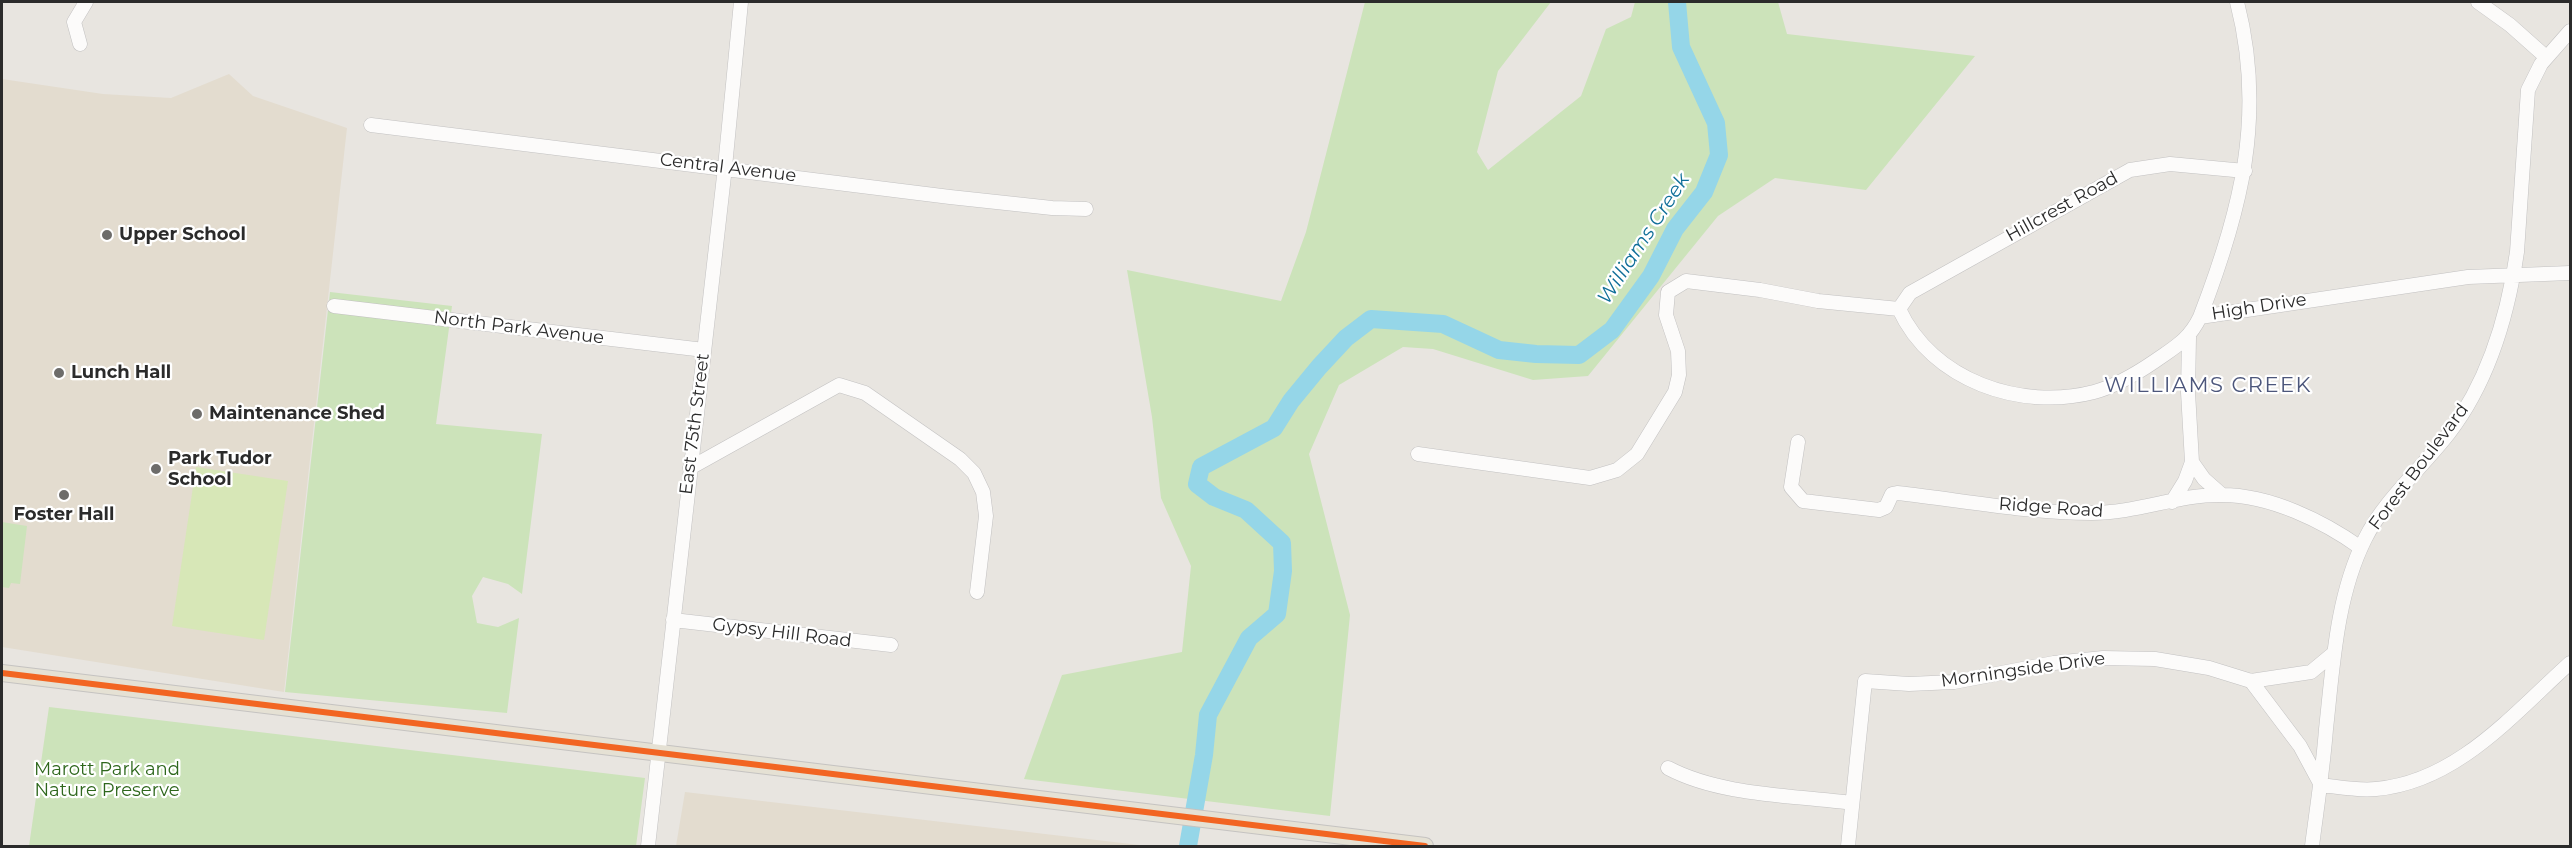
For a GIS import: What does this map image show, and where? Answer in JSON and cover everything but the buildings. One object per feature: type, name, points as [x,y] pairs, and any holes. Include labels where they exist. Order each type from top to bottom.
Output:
[{"type":"main road","points":[[2,673],[1178,818],[1425,846]]},
{"type":"street","points":[[81,44],[74,22],[86,2]]},
{"type":"street","name":"East 75th Street","points":[[648,846],[725,167],[741,2]]},
{"type":"street","points":[[2200,317],[2230,236],[2245,171],[2250,130],[2249,73],[2237,2]]},
{"type":"street","points":[[2478,2],[2550,52],[2571,43]]},
{"type":"street","name":"Forest Boulevard","points":[[2312,846],[2321,785],[2334,653],[2341,611],[2361,548],[2380,514],[2450,431],[2469,401],[2496,340],[2514,275],[2527,98],[2532,82],[2550,52],[2571,32]]},
{"type":"street","name":"Central Avenue","points":[[371,125],[950,196],[1086,210]]},
{"type":"street","name":"Hillcrest Road","points":[[1899,309],[1910,293],[2130,170],[2170,164],[2245,171]]},
{"type":"street","name":"High Drive","points":[[1899,309],[1912,331],[1929,351],[1958,373],[1997,391],[2033,398],[2064,398],[2108,387],[2136,373],[2189,337],[2200,317],[2454,278],[2571,273]]},
{"type":"street","points":[[1418,454],[1590,478],[1617,470],[1636,453],[1675,392],[1679,375],[1666,315],[1668,292],[1686,281],[1818,301],[1899,309]]},
{"type":"street","name":"North Park Avenue","points":[[334,306],[704,350]]},
{"type":"street","points":[[2172,502],[2186,481],[2192,462],[2188,392],[2189,337]]},
{"type":"street","points":[[690,468],[839,385],[866,393],[960,459],[976,477],[983,492],[986,516],[977,592]]},
{"type":"street","name":"Ridge Road","points":[[1798,442],[1791,487],[1803,501],[1879,510],[1886,507],[1892,494],[1897,493],[2090,513],[2131,511],[2221,494],[2250,499],[2308,516],[2328,525],[2361,548]]},
{"type":"street","points":[[2192,462],[2204,479],[2221,494]]},
{"type":"street","name":"Gypsy Hill Road","points":[[673,620],[891,645]]},
{"type":"street","name":"Morningside Drive","points":[[1852,803],[1865,681],[1909,684],[1954,682],[2061,662],[2118,657],[2195,665],[2251,681],[2311,672],[2334,653]]},
{"type":"street","points":[[2251,681],[2300,746],[2321,785],[2376,789],[2405,784],[2437,773],[2475,748],[2571,663]]},
{"type":"street","points":[[1668,768],[1694,780],[1718,786],[1852,803],[1848,846]]},
{"type":"shaded area","name":"Park Tudor School","points":[[229,74],[253,96],[347,128],[284,692],[2,647],[2,79],[103,94],[171,98]]},
{"type":"shaded area","points":[[685,792],[1148,846],[676,846]]},
{"type":"green space","points":[[1365,2],[1551,2],[1498,71],[1477,152],[1488,170],[1581,96],[1606,29],[1631,17],[1635,2],[1778,2],[1787,34],[1975,56],[1866,190],[1775,178],[1718,216],[1588,376],[1533,380],[1433,349],[1403,347],[1339,385],[1309,454],[1350,615],[1330,816],[1024,779],[1062,675],[1182,652],[1191,566],[1161,498],[1152,417],[1127,270],[1281,301],[1306,232]]},
{"type":"green space","points":[[330,292],[452,306],[436,424],[542,434],[522,594],[508,584],[483,577],[472,596],[477,623],[498,627],[519,618],[507,713],[285,692]]},
{"type":"green space","points":[[196,467],[288,481],[264,640],[172,626]]},
{"type":"green space","points":[[2,522],[27,526],[20,584],[11,583],[9,588],[2,587]]},
{"type":"green space","name":"Marott Park and Nature Preserve","points":[[49,707],[645,778],[636,846],[29,846]]},
{"type":"waterway","name":"Williams Creek","points":[[1188,846],[1204,755],[1208,715],[1249,638],[1277,614],[1283,571],[1282,543],[1246,510],[1214,497],[1197,484],[1201,467],[1274,428],[1291,401],[1319,367],[1346,338],[1371,319],[1443,324],[1499,350],[1536,354],[1579,355],[1612,330],[1651,276],[1675,229],[1704,192],[1719,155],[1716,123],[1681,47],[1677,2]]},
{"type":"transit line","points":[[2,673],[1425,846]]},
{"type":"place","name":"Upper School","points":[[107,235]]},
{"type":"place","name":"Lunch Hall","points":[[59,373]]},
{"type":"place","name":"Maintenance Shed","points":[[197,414]]},
{"type":"place","name":"Park Tudor School","points":[[156,469]]},
{"type":"place","name":"Foster Hall","points":[[64,495]]},
{"type":"district","name":"WILLIAMS CREEK","points":[[2208,386]]}]
